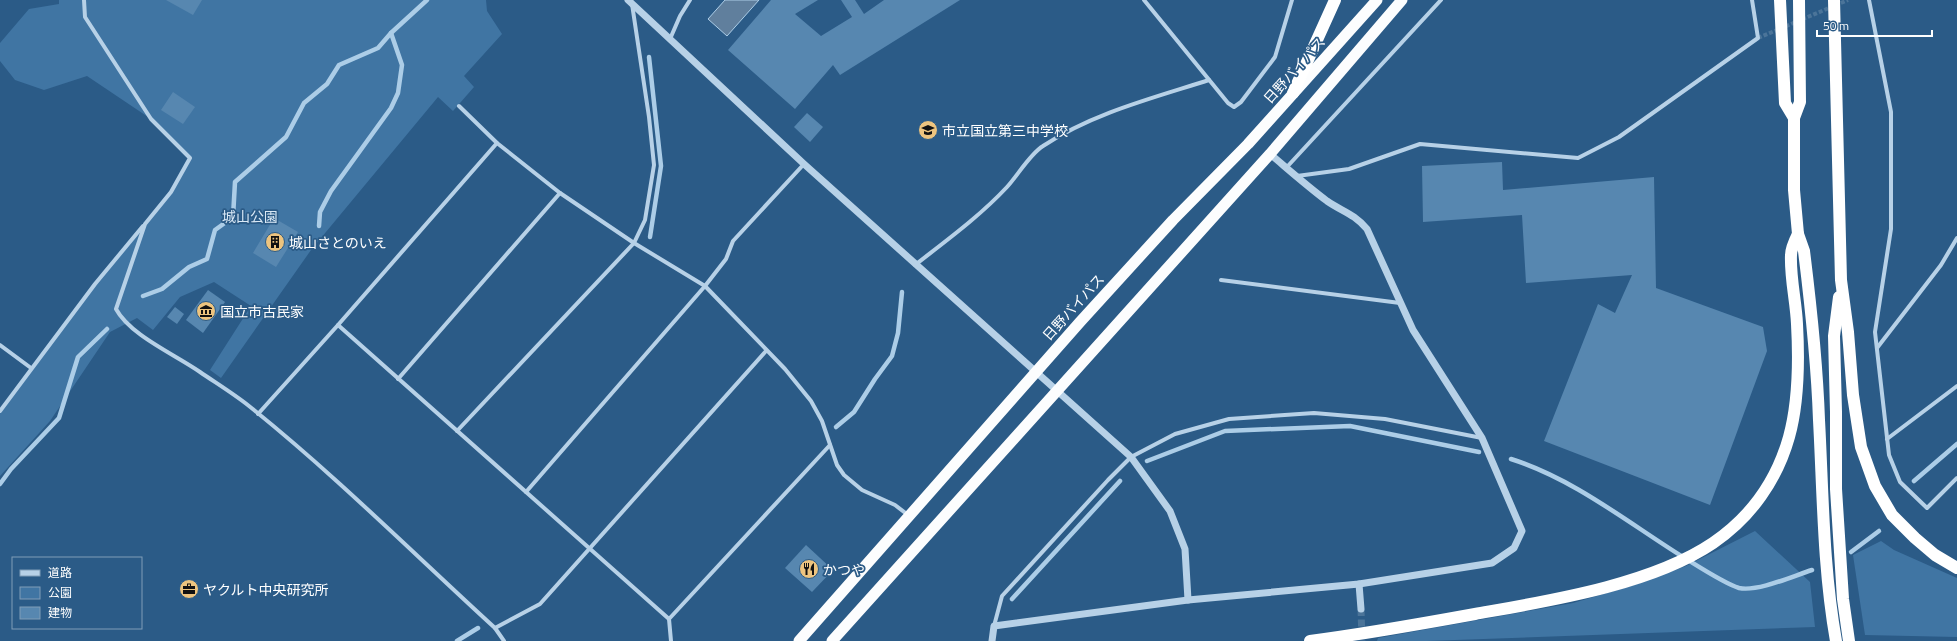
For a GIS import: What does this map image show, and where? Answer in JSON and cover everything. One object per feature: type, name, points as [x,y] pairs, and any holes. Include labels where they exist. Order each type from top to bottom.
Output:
[{"type":"highway","points":[[1293,93],[1335,0]]},
{"type":"highway","name":"日野バイパス","points":[[799,641],[908,515],[1035,373],[1168,226],[1248,144],[1377,0]]},
{"type":"highway","points":[[832,641],[1270,154],[1402,0]]},
{"type":"highway","points":[[1780,0],[1785,103],[1794,118]]},
{"type":"highway","points":[[1799,0],[1800,102],[1794,118],[1794,190],[1798,234],[1804,251],[1817,365],[1824,522],[1830,608],[1836,641]]},
{"type":"highway","points":[[1826,0],[1835,29]]},
{"type":"highway","points":[[1834,0],[1841,280],[1857,426],[1866,466],[1883,501],[1900,524],[1935,555],[1957,568]]},
{"type":"highway","points":[[1310,641],[1357,635],[1522,606],[1636,578],[1698,552],[1725,534],[1747,514],[1763,495],[1774,476],[1787,442],[1795,402],[1797,324],[1791,254],[1798,234]]},
{"type":"highway","points":[[1841,280],[1834,336],[1836,489],[1843,600],[1849,641]]},
{"type":"street","points":[[0,411],[95,284],[171,192],[190,158],[150,120],[85,17],[84,0]]},
{"type":"street","points":[[670,39],[680,16],[690,0]]},
{"type":"street","points":[[1144,0],[1228,103],[1234,107],[1241,102],[1275,57],[1292,0]]},
{"type":"street","points":[[1286,168],[1441,0]]},
{"type":"street","points":[[1294,176],[1349,169],[1420,144],[1578,158],[1619,137],[1758,38],[1752,0]]},
{"type":"street","points":[[1869,0],[1891,112],[1891,229],[1875,332],[1889,455],[1900,482],[1927,508],[1957,478]]},
{"type":"street","points":[[630,2],[915,265],[1131,457],[1170,511],[1185,549],[1188,600]]},
{"type":"street","points":[[456,431],[634,243],[645,220],[654,165],[649,117],[630,2]]},
{"type":"street","points":[[915,265],[975,218],[1008,186],[1042,146],[1089,121],[1148,99],[1209,80]]},
{"type":"street","points":[[459,106],[498,143],[560,193],[634,243],[705,286],[785,369],[811,402],[822,421],[837,465],[852,482],[862,490],[895,505],[908,515]]},
{"type":"street","points":[[258,414],[498,143]]},
{"type":"street","points":[[994,626],[1188,600],[1359,584],[1492,563],[1514,548],[1522,531],[1482,438],[1413,330],[1367,229],[1357,218],[1329,202],[1294,176],[1270,154]]},
{"type":"street","points":[[526,492],[705,286],[726,259],[733,242],[804,164]]},
{"type":"street","points":[[398,379],[560,193]]},
{"type":"street","points":[[145,224],[116,309],[121,318],[130,327],[181,358],[258,414],[347,491],[495,628],[504,641]]},
{"type":"street","points":[[1877,349],[1941,265],[1957,238]]},
{"type":"street","points":[[1221,280],[1401,303]]},
{"type":"street","points":[[338,325],[669,619],[671,641]]},
{"type":"street","points":[[0,345],[31,368]]},
{"type":"street","points":[[495,628],[540,604],[766,351]]},
{"type":"street","points":[[1887,439],[1957,386]]},
{"type":"street","points":[[992,641],[994,626],[1002,596],[1131,457],[1175,434],[1229,419],[1314,413],[1385,419],[1482,438]]},
{"type":"street","points":[[669,619],[830,445]]},
{"type":"street","points":[[1359,584],[1361,609]]},
{"type":"green space","name":"城山公園","points":[[59,0],[486,0],[487,11],[502,34],[464,76],[474,87],[453,111],[438,97],[311,250],[221,378],[210,370],[251,306],[214,282],[180,297],[153,330],[137,318],[110,332],[50,421],[0,476],[0,411],[95,284],[171,192],[190,158],[151,119],[87,76],[44,90],[15,80],[0,61],[0,43],[29,9],[59,4]]},
{"type":"green space","points":[[1755,531],[1810,582],[1815,627],[1427,641],[1377,641],[1378,638],[1573,603],[1631,586],[1686,566]]},
{"type":"green space","points":[[1881,541],[1894,550],[1957,578],[1957,637],[1865,635],[1853,555]]},
{"type":"shaded area","points":[[725,0],[759,0],[727,36],[708,19]]},
{"type":"building","points":[[166,0],[202,0],[193,15]]},
{"type":"building","points":[[771,0],[818,0],[795,14],[821,36],[852,17],[841,0],[855,0],[864,14],[884,0],[960,0],[840,75],[833,65],[795,109],[728,50]]},
{"type":"building","points":[[173,92],[195,107],[183,124],[161,110]]},
{"type":"building","points":[[807,113],[823,127],[810,142],[794,127]]},
{"type":"building","points":[[1502,162],[1503,190],[1654,177],[1656,288],[1763,327],[1767,351],[1710,505],[1544,441],[1598,304],[1615,313],[1632,275],[1526,283],[1522,215],[1423,222],[1422,166]]},
{"type":"building","name":"城山さとのいえ","points":[[274,218],[298,232],[276,267],[253,253]]},
{"type":"building","name":"国立市古民家","points":[[208,290],[225,302],[203,333],[186,320]]},
{"type":"building","name":"国立市古民家","points":[[175,307],[184,314],[177,324],[167,317]]},
{"type":"building","name":"かつや","points":[[806,545],[833,570],[812,592],[785,568]]},
{"type":"waterway","points":[[143,296],[162,289],[189,267],[207,259],[215,230],[233,217],[235,182],[286,137],[304,103],[327,84],[339,65],[378,48],[391,33],[427,0]]},
{"type":"waterway","points":[[319,226],[320,212],[331,191],[391,108],[398,93],[402,65],[391,33]]},
{"type":"waterway","points":[[649,57],[661,166],[650,237]]},
{"type":"waterway","points":[[836,427],[854,412],[892,356],[898,333],[902,292]]},
{"type":"waterway","points":[[0,484],[11,469],[59,418],[78,357],[107,329]]},
{"type":"waterway","points":[[1147,461],[1225,431],[1350,426],[1479,452]]},
{"type":"waterway","points":[[1914,481],[1957,444]]},
{"type":"waterway","points":[[1511,459],[1557,478],[1600,502],[1695,565],[1733,586],[1747,589],[1756,588],[1776,583],[1812,570]]},
{"type":"waterway","points":[[1012,599],[1120,481]]},
{"type":"waterway","points":[[1851,552],[1879,531]]},
{"type":"waterway","points":[[457,641],[478,628]]},
{"type":"tunnel","points":[[1758,38],[1848,0]]},
{"type":"tunnel","points":[[1361,609],[1362,641]]},
{"type":"place","name":"市立国立第三中学校","points":[[928,130]]},
{"type":"place","name":"城山さとのいえ","points":[[275,242]]},
{"type":"place","name":"国立市古民家","points":[[206,311]]},
{"type":"place","name":"かつや","points":[[809,569]]},
{"type":"place","name":"ヤクルト中央研究所","points":[[189,589]]}]
